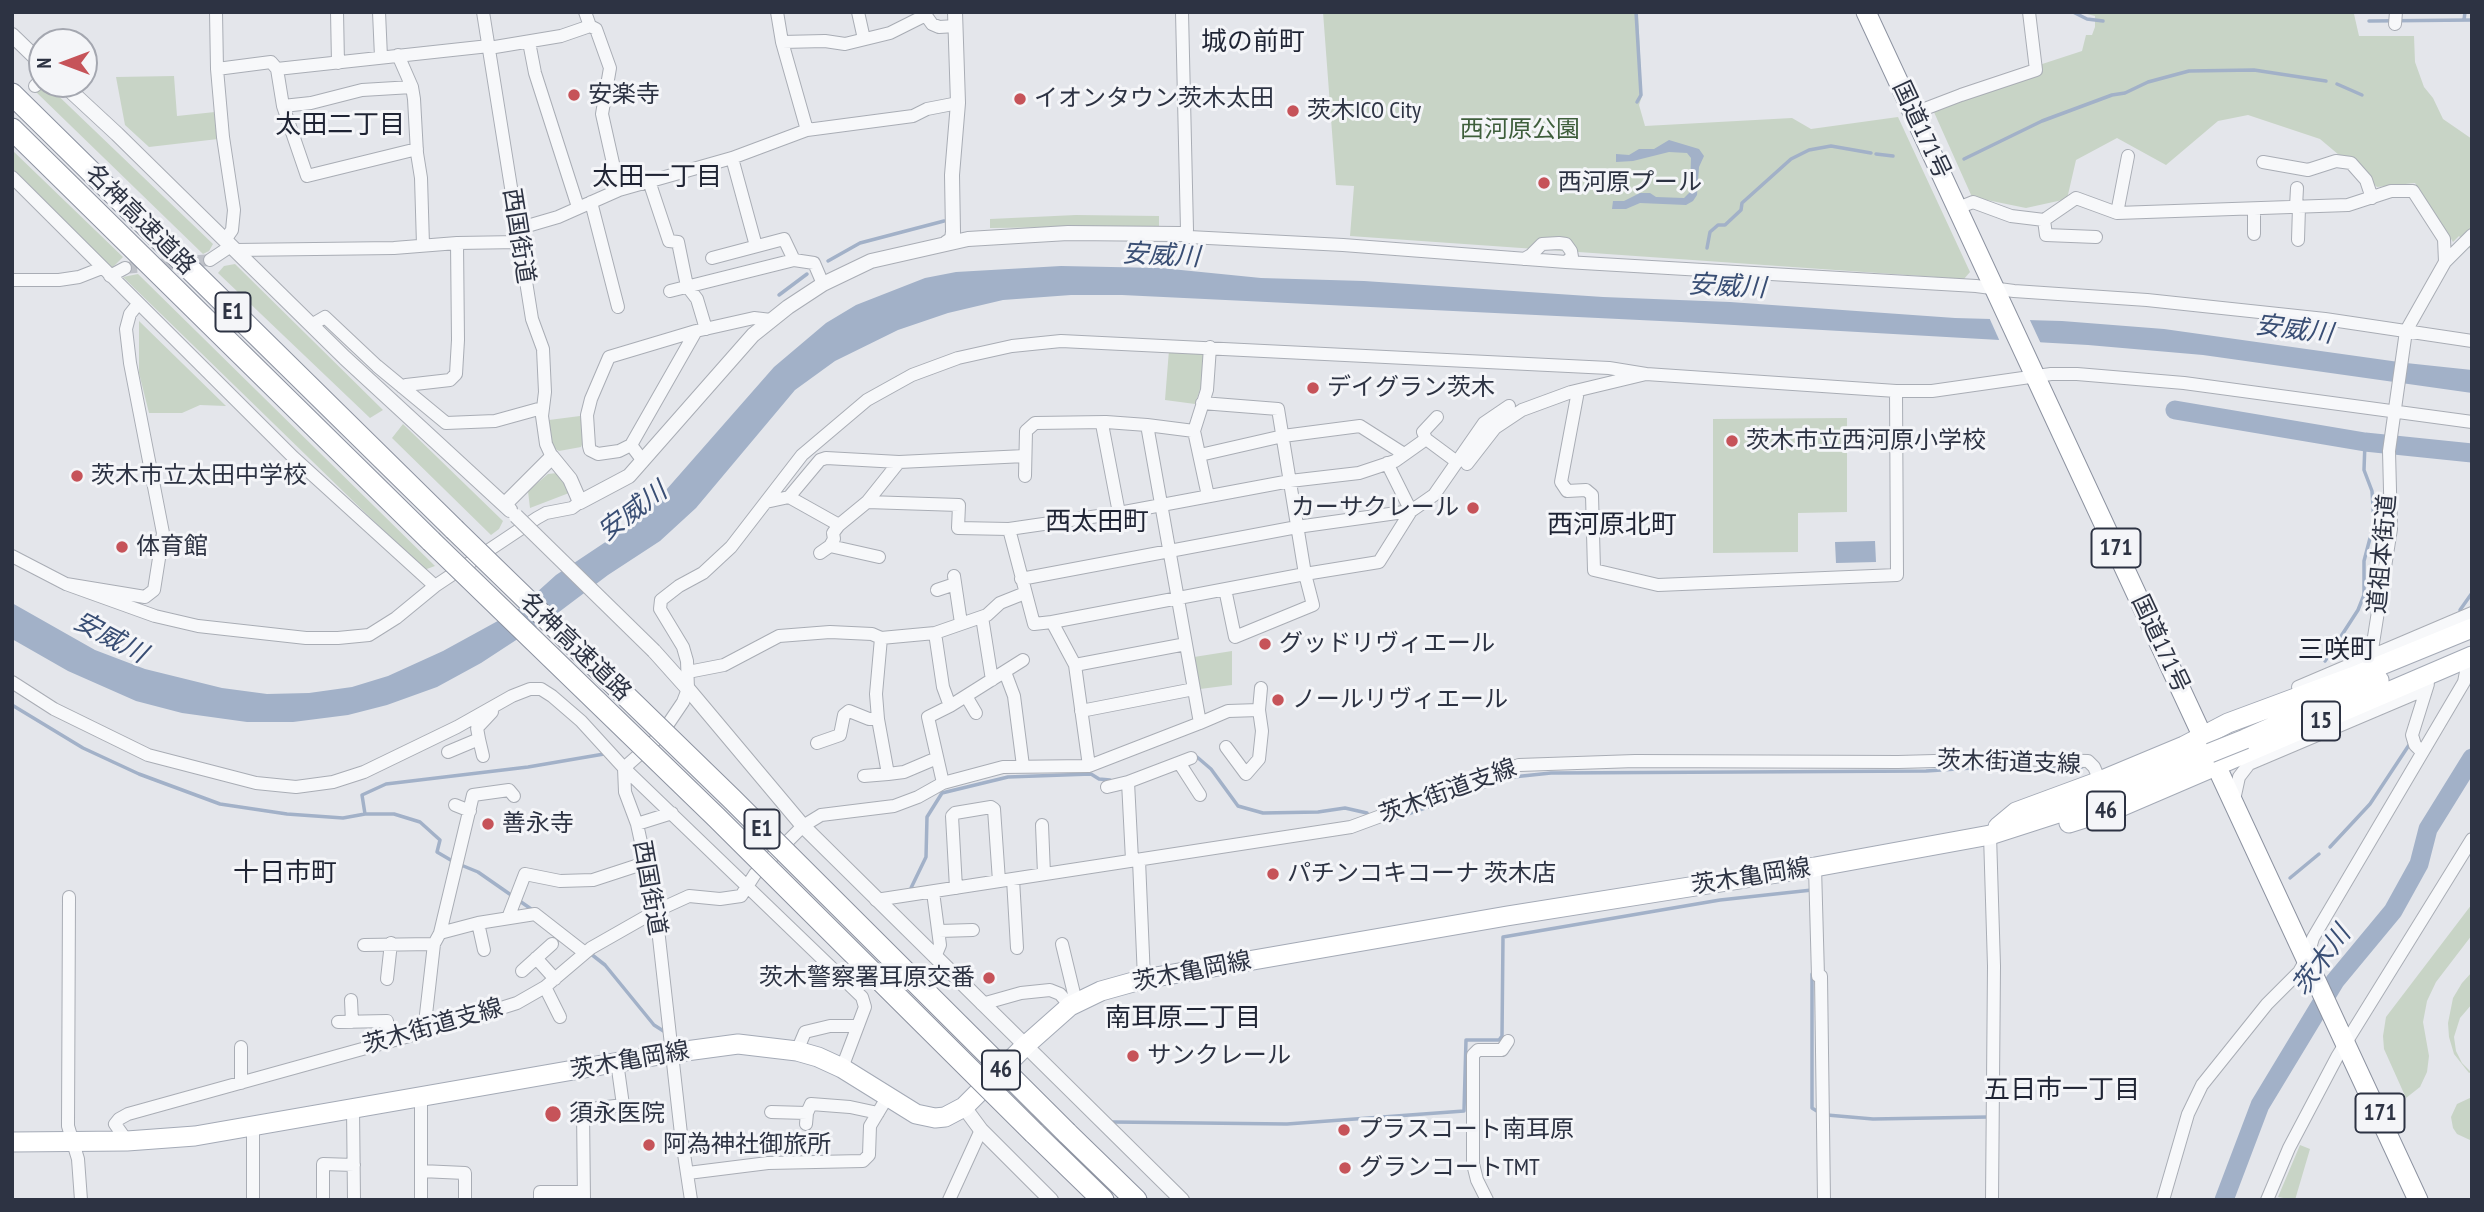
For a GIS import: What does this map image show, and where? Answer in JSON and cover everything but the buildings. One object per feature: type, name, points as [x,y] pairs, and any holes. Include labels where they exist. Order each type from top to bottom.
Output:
[{"type":"highway","name":"名神高速道路","points":[[12,94],[732,799],[1136,1200]]},
{"type":"highway","name":"名神高速道路","points":[[12,129],[716,817],[1103,1200]]},
{"type":"main road","name":"国道171号","points":[[1866,12],[2418,1200]]},
{"type":"main road","name":"15","points":[[2210,752],[2228,723],[2352,677],[2472,628]]},
{"type":"main road","name":"15","points":[[2210,752],[2471,649]]},
{"type":"main road","name":"15","points":[[2210,752],[2380,680],[2471,649]]},
{"type":"main road","name":"茨木亀岡線","points":[[12,1142],[127,1141],[195,1136],[617,1062],[738,1044],[796,1051],[818,1057],[842,1068],[883,1105],[935,1118],[945,1117],[964,1107],[1026,1045],[1073,1004],[1101,991],[1144,979],[1507,916],[1815,867],[1990,835],[2080,806],[2210,752]]},
{"type":"main road","name":"46","points":[[1990,835],[2016,812],[2100,781],[2210,752]]},
{"type":"main road","name":"46","points":[[1990,835],[2025,836],[2120,807],[2210,752]]},
{"type":"street","points":[[216,12],[217,69],[223,137],[234,210],[231,245]]},
{"type":"street","points":[[337,12],[338,63]]},
{"type":"street","points":[[379,12],[381,57]]},
{"type":"street","name":"西国街道","points":[[484,12],[532,318],[543,349],[545,392],[542,408],[546,444],[552,457]]},
{"type":"street","points":[[585,12],[590,26]]},
{"type":"street","points":[[777,12],[782,42],[807,130]]},
{"type":"street","points":[[858,12],[864,39]]},
{"type":"street","points":[[1180,234],[1187,230],[1182,12]]},
{"type":"street","points":[[1914,113],[1961,94],[2036,70],[2029,12]]},
{"type":"street","points":[[782,42],[825,41],[842,45],[890,33],[922,17],[927,17],[932,24],[939,27],[956,19],[958,103],[952,175],[953,232],[952,239],[946,243]]},
{"type":"street","points":[[277,69],[529,42],[590,26],[596,29],[610,68],[602,114],[619,190]]},
{"type":"street","points":[[12,35],[28,50]]},
{"type":"street","points":[[529,42],[535,73],[578,207]]},
{"type":"street","points":[[398,55],[412,87],[421,178],[423,245]]},
{"type":"street","points":[[217,69],[271,62],[277,69],[283,106],[306,176],[417,149]]},
{"type":"street","points":[[283,106],[312,103],[362,90],[412,87]]},
{"type":"street","points":[[78,98],[345,358],[505,504],[654,651],[803,826],[1182,1200]]},
{"type":"street","points":[[210,260],[231,245],[394,248],[518,235],[619,190],[732,159],[807,130],[913,116],[927,109],[958,103]]},
{"type":"street","points":[[2117,213],[2128,156]]},
{"type":"street","points":[[732,159],[756,246]]},
{"type":"street","points":[[2263,162],[2308,170],[2336,161],[2351,163],[2366,180],[2372,198]]},
{"type":"street","points":[[12,177],[293,457],[435,586]]},
{"type":"street","points":[[649,181],[669,241],[678,242],[687,286],[697,299],[701,330],[631,445],[619,451],[598,454],[590,450],[587,415],[609,357],[701,330],[754,318],[771,320]]},
{"type":"street","points":[[2297,188],[2298,240]]},
{"type":"street","points":[[1958,208],[1973,202],[2011,216],[2044,220],[2076,198],[2117,213],[2348,205],[2391,191],[2413,191],[2444,239],[2445,262]]},
{"type":"street","points":[[591,202],[608,286],[618,307]]},
{"type":"street","points":[[2254,209],[2254,234]]},
{"type":"street","points":[[2044,220],[2046,235],[2096,237]]},
{"type":"street","points":[[12,556],[66,584],[155,616],[198,626],[306,638],[369,635],[396,618],[435,586],[537,518],[546,513],[572,508],[629,477],[754,335],[823,284],[871,261],[968,239],[1068,233],[1180,234],[1189,237],[1343,245],[1524,259],[1542,244],[1559,243],[1566,244],[1571,250],[1572,257],[1566,262],[2195,305],[2325,319],[2472,341]]},
{"type":"street","points":[[2406,333],[2445,262],[2472,234]]},
{"type":"street","points":[[712,258],[784,239],[794,260]]},
{"type":"street","points":[[402,387],[450,380],[456,374],[457,243]]},
{"type":"street","points":[[670,290],[794,260],[814,263],[823,284]]},
{"type":"street","points":[[12,280],[59,281],[125,268]]},
{"type":"street","points":[[66,584],[145,597],[154,590],[163,533],[130,363],[126,329],[130,314],[138,304]]},
{"type":"street","points":[[313,324],[325,317],[446,423],[495,421],[542,408]]},
{"type":"street","name":"道祖本街道","points":[[2371,656],[2390,529],[2390,446],[2406,333]]},
{"type":"street","points":[[624,768],[660,736],[683,702],[688,689],[683,647],[660,608],[661,600],[703,573],[731,547],[802,455],[867,400],[912,374],[958,358],[1012,346],[1061,341],[1210,347],[1609,368],[1646,374],[1896,391],[1931,391],[2032,367],[2077,374],[2184,383],[2472,422]]},
{"type":"street","points":[[1208,496],[1194,431],[1209,377],[1210,347]]},
{"type":"street","points":[[1009,530],[1034,624],[1379,562],[1411,511],[1434,495],[1507,418],[1522,410],[1578,391],[1646,374]]},
{"type":"street","points":[[1578,391],[1562,482],[1567,491],[1586,490],[1592,495],[1594,570],[1658,585],[1897,575],[1896,391]]},
{"type":"street","points":[[1202,403],[1278,410],[1305,574],[1313,606],[1235,637],[1225,589]]},
{"type":"street","points":[[1462,463],[1484,423],[1509,406]]},
{"type":"street","points":[[1437,417],[1423,432],[1426,439],[1462,463]]},
{"type":"street","points":[[1025,476],[1026,431],[1035,423],[1147,425],[1194,431]]},
{"type":"street","points":[[1102,424],[1119,513]]},
{"type":"street","points":[[1147,425],[1199,723]]},
{"type":"street","points":[[1199,454],[1283,436],[1360,426],[1404,454]]},
{"type":"street","points":[[867,502],[960,505],[958,528],[1009,530],[1161,506],[1290,481],[1359,472],[1387,463],[1426,439]]},
{"type":"street","points":[[631,445],[643,461]]},
{"type":"street","points":[[766,502],[789,497],[820,460],[826,458],[899,462],[980,453],[1025,456]]},
{"type":"street","points":[[505,504],[552,457],[570,479],[580,502]]},
{"type":"street","points":[[879,557],[825,550],[839,525],[867,502],[899,462]]},
{"type":"street","points":[[1387,463],[1411,511]]},
{"type":"street","points":[[789,497],[839,525]]},
{"type":"street","points":[[1021,579],[1297,527],[1411,511]]},
{"type":"street","points":[[937,590],[955,580],[961,622]]},
{"type":"street","points":[[688,672],[724,666],[779,636],[830,632],[872,634],[881,638],[934,633],[982,617],[1000,603],[1024,593]]},
{"type":"street","points":[[2210,752],[2211,723],[2472,613]]},
{"type":"street","points":[[982,617],[992,680]]},
{"type":"street","points":[[1052,622],[1075,665],[1089,765]]},
{"type":"street","points":[[934,633],[943,687],[950,706]]},
{"type":"street","points":[[881,638],[876,694],[888,774]]},
{"type":"street","points":[[1075,665],[1186,644]]},
{"type":"street","points":[[2163,1200],[2185,1125],[2202,1085],[2267,1004],[2309,962],[2313,938],[2464,682],[2471,649]]},
{"type":"street","points":[[943,783],[928,718],[1023,660]]},
{"type":"street","points":[[1005,672],[1014,696],[1023,766]]},
{"type":"street","points":[[12,682],[54,709],[148,755],[256,783],[296,788],[333,782],[364,772],[500,703],[530,689],[541,689],[581,721],[624,768],[862,997],[865,1007],[842,1068]]},
{"type":"street","points":[[2234,800],[2237,781],[2249,764],[2428,685],[2413,736],[2422,752]]},
{"type":"street","points":[[1226,747],[1246,774],[1259,759],[1262,731],[1259,710],[1261,688]]},
{"type":"street","points":[[1081,711],[1194,690]]},
{"type":"street","points":[[966,696],[976,713]]},
{"type":"street","points":[[483,756],[477,728],[500,703]]},
{"type":"street","points":[[748,886],[755,874],[803,826],[827,813],[903,804],[943,783],[1003,767],[1089,765],[1228,711],[1259,710]]},
{"type":"street","points":[[838,749],[844,715],[849,712],[878,719]]},
{"type":"street","points":[[817,743],[841,735]]},
{"type":"street","points":[[448,752],[479,739]]},
{"type":"street","points":[[864,776],[904,772],[937,758]]},
{"type":"street","name":"茨木街道支線","points":[[876,900],[1351,827],[1519,765],[1635,761],[1898,762],[2008,758],[2088,761],[2100,781]]},
{"type":"street","points":[[1107,787],[1185,761],[1200,795]]},
{"type":"street","name":"西国街道","points":[[624,768],[625,792],[637,824],[656,911],[671,1053],[691,1200]]},
{"type":"street","points":[[1128,782],[1144,979]]},
{"type":"street","points":[[425,1031],[437,939],[473,796],[509,790],[514,796]]},
{"type":"street","points":[[455,804],[470,811]]},
{"type":"street","points":[[956,888],[952,816],[955,813],[991,807],[994,809],[999,881]]},
{"type":"street","points":[[637,824],[672,813]]},
{"type":"street","points":[[1042,825],[1044,874]]},
{"type":"street","points":[[1990,835],[1994,966],[1992,1200]]},
{"type":"street","points":[[2267,1200],[2343,1034],[2472,839]]},
{"type":"street","points":[[508,918],[526,874],[560,881],[593,880],[645,863]]},
{"type":"street","points":[[1815,867],[1818,976],[1821,976],[1824,1200]]},
{"type":"street","points":[[1013,879],[1012,931],[1017,948]]},
{"type":"street","name":"茨木街道支線","points":[[127,1141],[115,1124],[122,1116],[517,1003],[550,983],[585,953],[656,911],[689,896],[720,899],[741,896],[748,886]]},
{"type":"street","points":[[933,892],[940,946],[935,957]]},
{"type":"street","points":[[69,897],[68,1126],[78,1159],[81,1200]]},
{"type":"street","points":[[363,945],[437,939],[478,923],[535,914],[585,953]]},
{"type":"street","points":[[478,923],[484,950]]},
{"type":"street","points":[[939,931],[973,930]]},
{"type":"street","points":[[387,979],[391,943]]},
{"type":"street","points":[[522,971],[552,944]]},
{"type":"street","points":[[1062,944],[1073,1004]]},
{"type":"street","points":[[536,958],[550,983],[560,1017]]},
{"type":"street","points":[[982,1004],[1021,993],[1050,990],[1073,1004]]},
{"type":"street","points":[[351,1000],[345,1022],[387,1021],[390,1041]]},
{"type":"street","points":[[796,1051],[805,1032],[830,1026],[856,1026]]},
{"type":"street","points":[[1487,1200],[1473,1164],[1473,1055],[1478,1050],[1502,1050],[1508,1041]]},
{"type":"street","points":[[241,1047],[241,1083]]},
{"type":"street","points":[[540,1200],[540,1192],[584,1196],[583,1110],[623,1105],[617,1062]]},
{"type":"street","points":[[421,1096],[421,1200]]},
{"type":"street","points":[[771,1112],[806,1118],[811,1104],[850,1107],[883,1105]]},
{"type":"street","points":[[688,1174],[768,1163],[863,1161],[869,1155],[870,1126],[883,1105]]},
{"type":"street","points":[[964,1107],[981,1130],[1051,1200]]},
{"type":"street","points":[[353,1108],[354,1200]]},
{"type":"street","points":[[253,1126],[253,1200]]},
{"type":"street","points":[[949,1200],[981,1130]]},
{"type":"street","points":[[323,1200],[323,1164],[354,1165]]},
{"type":"street","points":[[421,1171],[465,1173],[465,1200]]},
{"type":"green space","name":"西河原公園","points":[[1323,12],[1638,12],[1642,96],[1639,105],[1645,126],[1792,118],[1811,129],[1898,117],[1970,272],[1964,279],[1350,236],[1354,186],[1336,185]]},
{"type":"green space","points":[[2079,12],[2354,14],[2359,36],[2414,36],[2415,62],[2424,87],[2433,98],[2443,119],[2472,139],[2472,251],[2459,236],[2453,242],[2415,183],[2377,187],[2320,139],[2248,115],[2218,121],[2166,165],[2117,138],[2076,160],[2067,199],[2026,208],[1972,197],[1929,101],[2082,51],[2086,35],[2092,35],[2095,27],[2095,16]]},
{"type":"green space","points":[[174,76],[177,116],[215,112],[218,139],[149,147],[125,125],[116,77]]},
{"type":"green space","points":[[42,98],[61,98],[213,244],[209,251],[203,254]]},
{"type":"green space","points":[[12,150],[123,257],[112,268],[12,168]]},
{"type":"green space","points":[[1076,215],[1159,216],[1159,226],[990,228],[990,219]]},
{"type":"green space","points":[[235,264],[383,410],[370,418],[218,273],[224,266]]},
{"type":"green space","points":[[138,274],[435,566],[424,570],[123,277]]},
{"type":"green space","points":[[139,321],[226,406],[200,405],[182,413],[149,413],[139,373]]},
{"type":"green space","points":[[1169,350],[1204,351],[1203,381],[1195,404],[1165,400]]},
{"type":"green space","points":[[580,416],[585,438],[581,447],[559,451],[552,447],[549,420]]},
{"type":"green space","points":[[1847,418],[1847,512],[1798,513],[1798,552],[1713,553],[1713,419]]},
{"type":"green space","points":[[403,424],[503,521],[499,529],[491,535],[392,438]]},
{"type":"green space","points":[[548,474],[562,475],[569,493],[530,508],[528,491]]},
{"type":"green space","points":[[1232,651],[1232,685],[1200,689],[1194,657]]},
{"type":"green space","points":[[2472,904],[2472,935],[2436,982],[2427,1001],[2423,1022],[2429,1056],[2427,1072],[2420,1087],[2406,1098],[2384,1049],[2386,1017]]},
{"type":"green space","points":[[2472,972],[2472,1004],[2460,1018],[2454,1037],[2456,1051],[2471,1072],[2469,1073],[2454,1054],[2448,1023],[2453,998]]},
{"type":"green space","points":[[2472,1097],[2470,1140],[2457,1134],[2451,1117],[2457,1104]]},
{"type":"green space","points":[[2300,1145],[2310,1149],[2295,1200],[2278,1197]]},
{"type":"water","points":[[1669,140],[1699,149],[1704,156],[1699,167],[1697,195],[1693,201],[1686,205],[1640,203],[1626,209],[1612,209],[1613,201],[1624,201],[1640,193],[1650,193],[1656,197],[1684,198],[1690,192],[1691,158],[1687,153],[1669,152],[1633,161],[1616,162],[1616,154],[1629,155],[1639,149],[1654,149]]},
{"type":"water","points":[[1061,266],[1161,268],[1261,278],[1364,281],[2164,329],[2472,370],[2472,393],[2203,355],[2088,345],[1122,295],[1071,295],[1003,300],[948,313],[898,330],[835,361],[795,390],[696,508],[660,541],[481,663],[437,687],[387,705],[348,715],[293,722],[247,722],[182,713],[136,701],[68,671],[12,639],[12,603],[95,650],[145,669],[222,688],[267,694],[309,693],[352,687],[388,676],[443,651],[516,611],[556,575],[622,531],[659,498],[774,367],[826,323],[856,305],[925,278],[956,272]]},
{"type":"water","points":[[1875,541],[1876,562],[1836,563],[1835,542]]},
{"type":"pier","points":[[1988,315],[2028,316],[2042,346],[2001,344]]},
{"type":"waterway","points":[[1636,12],[1641,95],[1637,102]]},
{"type":"waterway","points":[[2073,12],[2087,19],[2103,21]]},
{"type":"waterway","points":[[2464,20],[2465,12]]},
{"type":"waterway","points":[[2369,21],[2472,20]]},
{"type":"waterway","points":[[1964,159],[2042,121],[2112,95],[2125,93],[2148,82],[2189,71],[2254,70],[2326,81]]},
{"type":"waterway","points":[[2337,84],[2362,95]]},
{"type":"waterway","points":[[1707,248],[1710,232],[1718,225],[1725,225],[1741,210],[1742,203],[1791,159],[1809,150],[1831,146],[1871,153]]},
{"type":"waterway","points":[[1876,154],[1893,156]]},
{"type":"waterway","points":[[828,261],[860,243],[944,221]]},
{"type":"waterway","points":[[779,295],[807,274]]},
{"type":"waterway","points":[[2175,410],[2365,442],[2472,453]]},
{"type":"waterway","points":[[2325,661],[2358,610],[2364,595],[2364,561],[2374,523],[2372,491],[2364,470],[2365,442]]},
{"type":"waterway","points":[[2460,610],[2472,593]]},
{"type":"waterway","points":[[12,705],[83,748],[139,774],[220,804],[287,814],[343,818],[365,814],[394,814],[420,822],[440,840],[437,852],[454,862]]},
{"type":"waterway","points":[[2330,847],[2370,804],[2409,745]]},
{"type":"waterway","points":[[365,814],[362,795],[386,784],[528,767],[604,754]]},
{"type":"waterway","points":[[1197,757],[1211,769],[1238,806],[1263,813],[1318,812],[1345,808],[1367,813]]},
{"type":"waterway","name":"茨木川","points":[[2224,1200],[2260,1105],[2335,981],[2393,911],[2419,864],[2428,829],[2472,758]]},
{"type":"waterway","points":[[1388,821],[1513,777],[1551,773],[1926,771],[2018,765]]},
{"type":"waterway","points":[[2040,766],[2082,767]]},
{"type":"waterway","points":[[911,888],[926,857],[927,817],[942,793],[1008,777],[1091,774],[1099,779],[1110,780]]},
{"type":"waterway","points":[[2290,878],[2319,854]]},
{"type":"waterway","points":[[461,865],[478,872],[534,911]]},
{"type":"waterway","points":[[1113,1122],[1287,1124],[1464,1111],[1466,1040],[1499,1040],[1502,1036],[1503,937],[1720,900],[1812,890]]},
{"type":"waterway","points":[[591,954],[605,965],[654,1025],[665,1032]]},
{"type":"waterway","points":[[1812,974],[1812,1108],[1820,1113]]},
{"type":"waterway","points":[[1827,1115],[1873,1119],[1988,1117]]},
{"type":"tunnel","points":[[125,268],[210,260]]},
{"type":"place","name":"安楽寺","points":[[574,95]]},
{"type":"place","name":"イオンタウン茨木太田","points":[[1020,99]]},
{"type":"place","name":"茨木ICO City","points":[[1293,111]]},
{"type":"place","name":"西河原プール","points":[[1544,183]]},
{"type":"place","name":"デイグラン茨木","points":[[1313,388]]},
{"type":"place","name":"茨木市立西河原小学校","points":[[1732,441]]},
{"type":"place","name":"茨木市立太田中学校","points":[[77,476]]},
{"type":"place","name":"カーサクレール","points":[[1473,508]]},
{"type":"place","name":"体育館","points":[[122,547]]},
{"type":"place","name":"グッドリヴィエール","points":[[1265,644]]},
{"type":"place","name":"ノールリヴィエール","points":[[1278,700]]},
{"type":"place","name":"善永寺","points":[[488,824]]},
{"type":"place","name":"パチンコキコーナ 茨木店","points":[[1273,874]]},
{"type":"place","name":"茨木警察署耳原交番","points":[[989,978]]},
{"type":"place","name":"サンクレール","points":[[1133,1056]]},
{"type":"place","name":"須永医院","points":[[553,1114]]},
{"type":"place","name":"プラスコート南耳原","points":[[1344,1130]]},
{"type":"place","name":"阿為神社御旅所","points":[[649,1145]]},
{"type":"place","name":"グランコートTMT","points":[[1345,1168]]},
{"type":"district","name":"城の前町","points":[[1253,43]]},
{"type":"district","name":"太田二丁目","points":[[340,126]]},
{"type":"district","name":"太田一丁目","points":[[657,178]]},
{"type":"district","name":"西太田町","points":[[1097,523]]},
{"type":"district","name":"西河原北町","points":[[1612,526]]},
{"type":"district","name":"三咲町","points":[[2337,651]]},
{"type":"district","name":"十日市町","points":[[285,874]]},
{"type":"district","name":"南耳原二丁目","points":[[1183,1019]]},
{"type":"district","name":"五日市一丁目","points":[[2062,1091]]},
{"type":"water label","name":"安威川","points":[[1161,256]]},
{"type":"water label","name":"安威川","points":[[1727,287]]},
{"type":"water label","name":"安威川","points":[[2294,330]]},
{"type":"water label","name":"安威川","points":[[633,512]]},
{"type":"water label","name":"安威川","points":[[110,638]]}]
